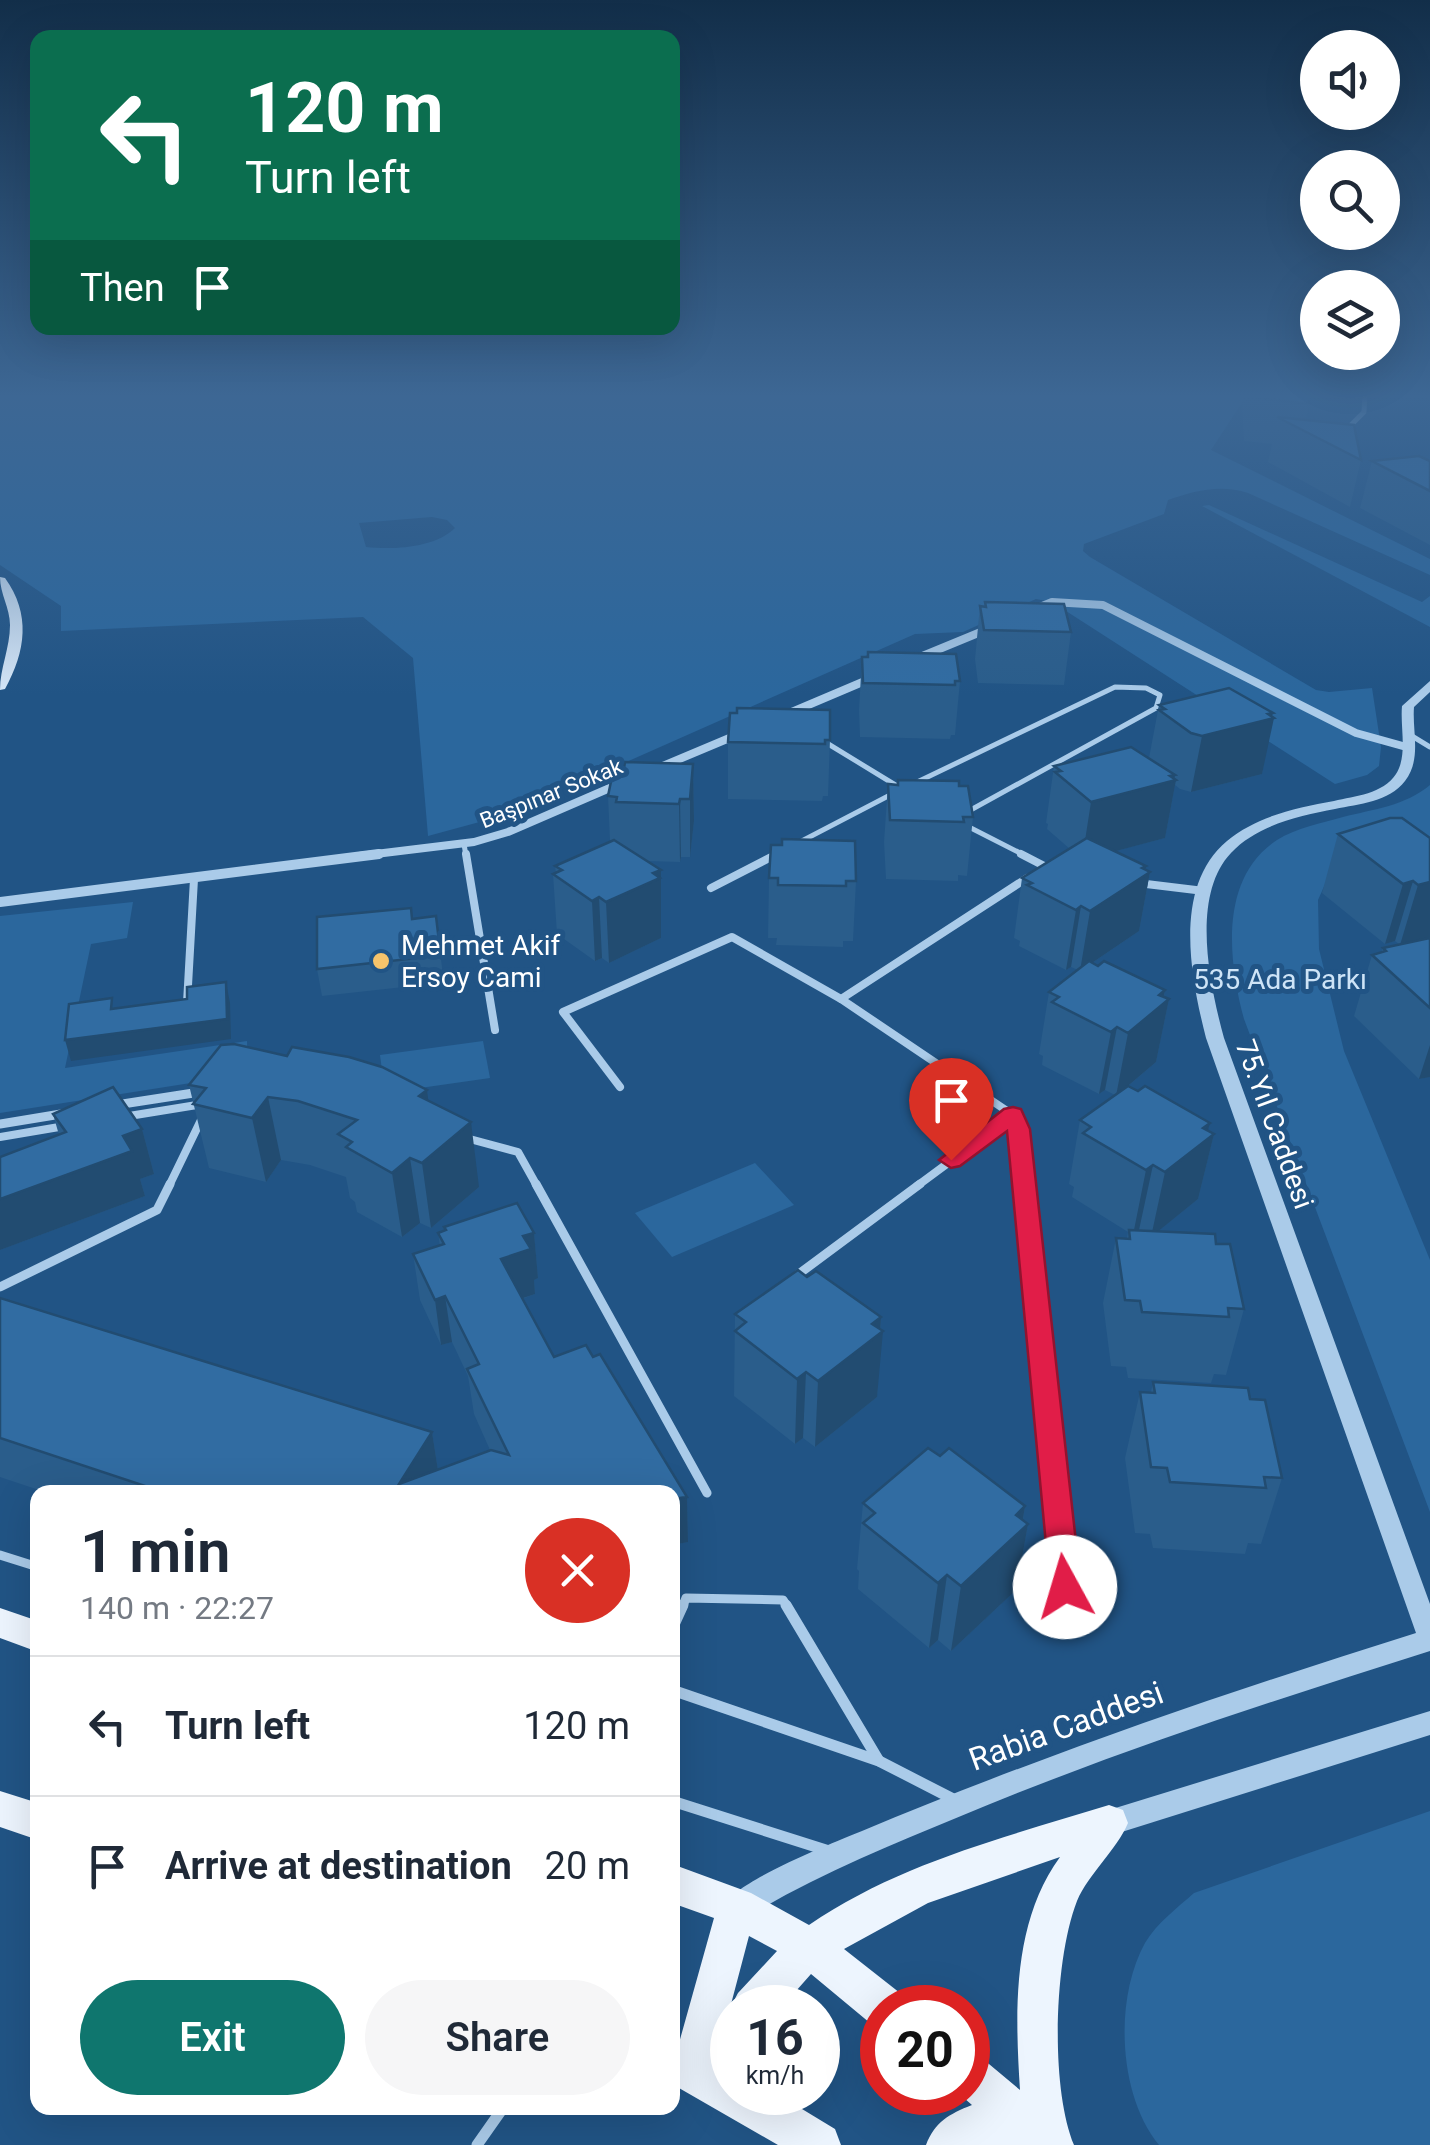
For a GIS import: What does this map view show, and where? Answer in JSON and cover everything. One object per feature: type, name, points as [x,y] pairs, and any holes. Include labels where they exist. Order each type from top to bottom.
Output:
[{"type":"main road","points":[[0,581],[14,604],[18,625],[18,641],[0,686]]},
{"type":"main road","points":[[0,1623],[30,1634]]},
{"type":"main road","points":[[0,1809],[30,1819]]},
{"type":"main road","points":[[775,1985],[811,1948],[860,1916],[942,1878],[1110,1823]]},
{"type":"main road","points":[[1049,2141],[1038,2039],[1039,1966],[1061,1889],[1110,1823]]},
{"type":"main road","points":[[680,1886],[737,1907],[811,1948],[860,1988]]},
{"type":"main road","points":[[683,2065],[737,1907]]},
{"type":"main road","points":[[683,2065],[710,2045]]},
{"type":"main road","points":[[683,2065],[710,2080]]},
{"type":"main road","points":[[990,2092],[1049,2141]]},
{"type":"main road","points":[[770,2115],[819,2145]]},
{"type":"main road","points":[[948,2145],[960,2130],[981,2122],[1049,2141]]},
{"type":"street","points":[[1016,617],[1052,602],[1103,605],[1356,733],[1416,743]]},
{"type":"street","points":[[908,663],[998,625]]},
{"type":"street","points":[[782,716],[890,670]]},
{"type":"street","name":"75.Yıl Caddesi","points":[[1430,685],[1408,706],[1416,743],[1403,775],[1390,788],[1292,813],[1232,844],[1212,867],[1205,891],[1201,968],[1214,1033],[1430,1639]]},
{"type":"street","name":"Başpınar Sokak","points":[[644,774],[747,730]]},
{"type":"street","name":"Başpınar Sokak","points":[[0,902],[464,844],[508,832],[627,781]]},
{"type":"street","points":[[95,1108],[209,1090]]},
{"type":"street","points":[[0,1124],[76,1112]]},
{"type":"street","name":"Rabia Caddesi","points":[[737,1907],[784,1878],[1035,1772],[1430,1639]]},
{"type":"street","points":[[1110,1823],[1430,1722]]},
{"type":"lane","points":[[711,888],[902,789],[1115,687],[1146,688],[1160,696],[1156,708],[954,819],[1057,871]]},
{"type":"lane","points":[[782,716],[794,723]]},
{"type":"lane","points":[[818,738],[920,799]]},
{"type":"lane","points":[[464,844],[495,1030]]},
{"type":"lane","points":[[841,999],[1043,867]]},
{"type":"lane","points":[[187,1003],[194,880]]},
{"type":"lane","points":[[1122,881],[1205,891]]},
{"type":"lane","points":[[620,1087],[563,1012],[732,937],[841,999],[1013,1114],[1018,1129],[1065,1587]]},
{"type":"lane","points":[[0,1287],[157,1210],[210,1103],[115,1118]]},
{"type":"lane","points":[[782,1286],[1013,1114]]},
{"type":"lane","points":[[0,1137],[76,1124]]},
{"type":"lane","points":[[463,1138],[518,1152],[708,1492]]},
{"type":"lane","points":[[0,1555],[30,1564]]},
{"type":"lane","points":[[680,1611],[686,1598],[783,1600],[879,1762]]},
{"type":"lane","points":[[680,1693],[879,1762],[962,1802]]},
{"type":"lane","points":[[680,1804],[838,1854]]},
{"type":"lane","points":[[476,2145],[498,2115]]},
{"type":"green space","points":[[0,495],[1184,495],[1168,500],[1164,514],[1084,544],[1083,551],[1316,690],[1372,688],[1381,747],[1379,766],[1367,775],[1335,784],[1052,602],[1036,599],[963,632],[915,634],[509,814],[428,836],[413,658],[363,617],[61,631],[61,606],[0,565]],"holes":[[[432,517],[447,520],[455,528],[436,540],[413,546],[366,547],[359,523]]]},
{"type":"green space","points":[[1253,495],[1302,495],[1430,559],[1430,575]]},
{"type":"green space","points":[[1209,505],[1422,602],[1430,596],[1430,627],[1202,506]]},
{"type":"green space","name":"535 Ada Parkı","points":[[1430,785],[1430,854],[1330,873],[1318,900],[1319,949],[1344,1051],[1430,1260],[1430,1512],[1244,1019],[1232,946],[1237,898],[1245,876],[1258,856],[1277,840],[1309,826],[1400,802]]},
{"type":"green space","points":[[133,902],[127,938],[91,944],[65,1068],[247,1041],[248,1074],[0,1113],[0,916]]},
{"type":"green space","points":[[483,1041],[490,1078],[385,1093],[380,1055]]},
{"type":"green space","points":[[755,1163],[794,1205],[672,1257],[635,1213]]},
{"type":"green space","points":[[1430,1811],[1430,2145],[1159,2145],[1135,2100],[1125,2046],[1128,1991],[1145,1943],[1155,1929],[1194,1893]]},
{"type":"building","points":[[985,602],[1064,604],[1071,632],[984,630],[980,606],[986,607]]},
{"type":"building","points":[[868,652],[956,654],[960,681],[955,681],[955,685],[863,683],[862,657],[868,657]]},
{"type":"building","points":[[1229,688],[1273,713],[1268,714],[1274,718],[1202,736],[1191,733],[1159,710],[1165,709],[1159,705]]},
{"type":"building","points":[[737,708],[830,710],[830,740],[825,740],[825,744],[728,742],[730,713],[737,713]]},
{"type":"building","points":[[1131,747],[1175,775],[1170,776],[1176,780],[1091,802],[1055,772],[1061,771],[1054,766]]},
{"type":"building","points":[[625,762],[693,764],[690,799],[680,799],[679,804],[616,802],[617,797],[608,796],[614,767],[624,768]]},
{"type":"building","points":[[898,780],[959,781],[959,786],[968,786],[973,817],[963,817],[964,822],[890,820],[888,784],[898,785]]},
{"type":"building","points":[[1402,818],[1430,838],[1430,882],[1403,884],[1338,834]]},
{"type":"building","points":[[1087,838],[1146,866],[1142,868],[1150,872],[1090,911],[1081,906],[1076,910],[1027,885],[1032,883],[1022,878]]},
{"type":"building","points":[[782,839],[855,841],[856,881],[846,881],[846,886],[778,885],[778,878],[769,878],[771,845],[782,845]]},
{"type":"building","points":[[614,840],[661,870],[653,873],[660,878],[606,902],[599,897],[592,901],[553,874],[562,870],[555,866]]},
{"type":"building","points":[[411,908],[412,919],[436,916],[440,950],[418,952],[418,958],[317,969],[317,917]]},
{"type":"building","points":[[1430,938],[1430,1008],[1372,955],[1386,951],[1383,948]]},
{"type":"building","points":[[1089,961],[1098,966],[1104,961],[1165,990],[1159,995],[1169,999],[1128,1033],[1117,1027],[1111,1032],[1052,1002],[1059,997],[1049,992]]},
{"type":"building","points":[[226,982],[227,1019],[65,1040],[69,1004],[112,998],[111,1009],[187,999],[187,987]]},
{"type":"building","points":[[234,1044],[287,1056],[292,1047],[382,1067],[427,1090],[419,1096],[471,1122],[422,1163],[410,1158],[392,1173],[346,1147],[352,1142],[338,1134],[357,1120],[298,1101],[268,1097],[252,1118],[193,1104],[206,1088],[189,1085],[221,1045]]},
{"type":"building","points":[[1128,1086],[1138,1091],[1145,1086],[1210,1123],[1203,1128],[1214,1134],[1165,1172],[1153,1165],[1146,1170],[1083,1133],[1091,1127],[1080,1120]]},
{"type":"building","points":[[113,1087],[142,1129],[123,1136],[132,1151],[0,1199],[0,1157],[66,1132],[53,1114]]},
{"type":"building","points":[[517,1203],[534,1233],[523,1236],[531,1249],[501,1259],[554,1357],[586,1345],[593,1357],[600,1354],[680,1485],[142,1485],[0,1438],[0,1298],[432,1432],[399,1484],[491,1450],[509,1455],[467,1369],[479,1364],[445,1296],[435,1300],[413,1254],[444,1244],[438,1233],[446,1230],[444,1227]]},
{"type":"building","points":[[1129,1230],[1215,1234],[1216,1244],[1230,1244],[1244,1309],[1228,1308],[1229,1317],[1142,1312],[1140,1301],[1125,1300],[1116,1238],[1130,1239]]},
{"type":"building","points":[[798,1270],[807,1277],[816,1271],[881,1317],[872,1324],[883,1331],[818,1381],[806,1372],[797,1379],[735,1331],[746,1322],[735,1314]]},
{"type":"building","points":[[1153,1382],[1248,1388],[1250,1399],[1265,1400],[1282,1478],[1264,1477],[1266,1488],[1170,1482],[1167,1468],[1151,1467],[1140,1392],[1155,1393]]},
{"type":"building","points":[[928,1448],[940,1456],[949,1448],[1025,1506],[1016,1515],[1028,1524],[961,1586],[947,1575],[938,1583],[863,1523],[875,1513],[863,1503]]},
{"type":"place","name":"Mehmet Akif Ersoy Cami","points":[[381,961]]},
{"type":"route","points":[[951,1160],[1013,1114],[1018,1129],[1065,1587]]}]
